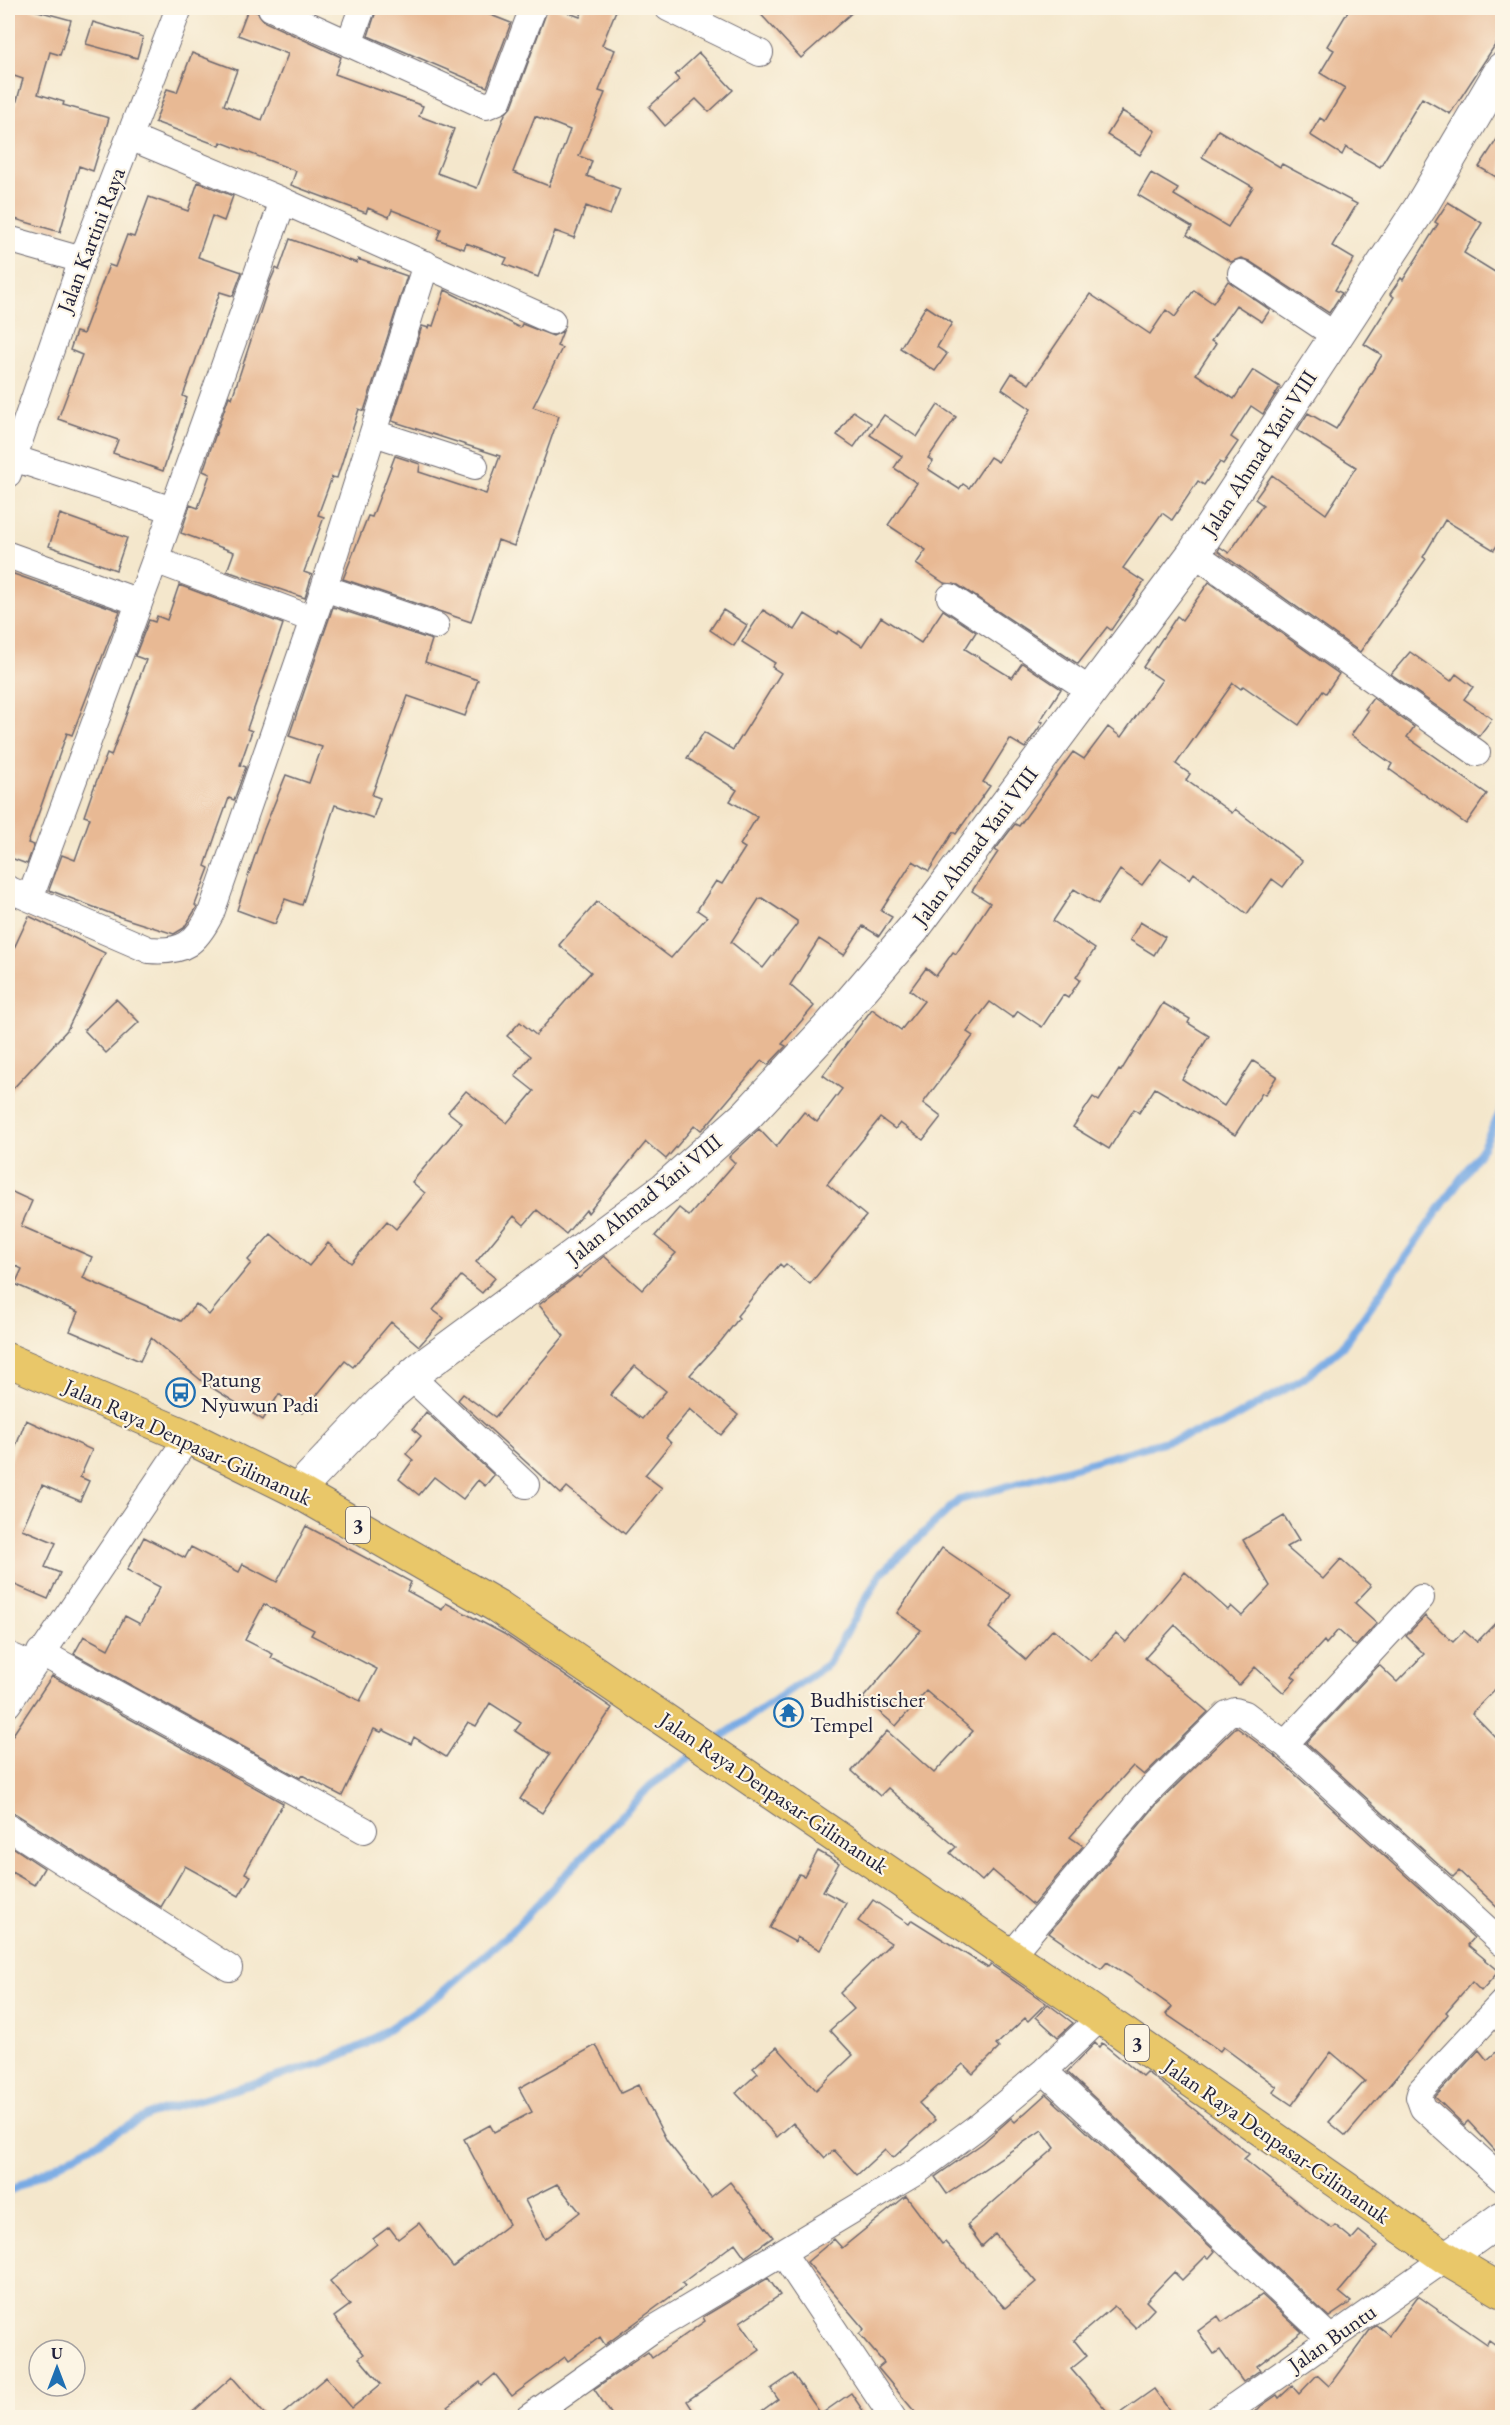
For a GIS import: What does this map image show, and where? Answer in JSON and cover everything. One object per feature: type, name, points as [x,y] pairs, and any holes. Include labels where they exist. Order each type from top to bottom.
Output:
[{"type":"highway","name":"Jalan Raya Denpasar-Gilimanuk","points":[[8,1360],[188,1437],[297,1491],[497,1606],[686,1732],[1011,1955],[1446,2258],[1503,2291]]},
{"type":"street","name":"Jalan Kartini Raya","points":[[10,466],[82,260],[179,8]]},
{"type":"street","points":[[271,8],[479,104],[492,105],[498,101],[533,8]]},
{"type":"street","points":[[349,44],[362,8]]},
{"type":"street","points":[[668,8],[760,53]]},
{"type":"street","name":"Jalan Ahmad Yani VIII","points":[[297,1491],[383,1401],[411,1377],[664,1189],[747,1115],[831,1025],[914,928],[1194,553],[1420,208],[1503,69]]},
{"type":"street","points":[[130,137],[283,201],[552,321]]},
{"type":"street","points":[[283,201],[139,602],[19,893],[149,950],[166,951],[186,946],[200,936],[211,914],[324,588],[426,264]]},
{"type":"street","points":[[8,239],[82,260]]},
{"type":"street","points":[[1241,273],[1336,336]]},
{"type":"street","points":[[374,433],[475,466]]},
{"type":"street","points":[[10,466],[173,510]]},
{"type":"street","points":[[1194,553],[1477,753]]},
{"type":"street","points":[[8,555],[139,602]]},
{"type":"street","points":[[155,560],[312,619]]},
{"type":"street","points":[[324,588],[436,626]]},
{"type":"street","points":[[950,597],[1091,691]]},
{"type":"street","points":[[411,1377],[526,1485]]},
{"type":"street","points":[[8,1704],[36,1659],[188,1437]]},
{"type":"street","points":[[1285,1744],[1421,1598]]},
{"type":"street","points":[[8,1655],[36,1659],[363,1830]]},
{"type":"street","points":[[1011,1955],[1145,1795],[1227,1714],[1235,1711],[1245,1714],[1285,1744],[1503,1943]]},
{"type":"street","points":[[8,1827],[229,1968]]},
{"type":"street","points":[[1503,2003],[1421,2090],[1419,2097],[1423,2108],[1503,2179]]},
{"type":"street","points":[[528,2418],[652,2330],[915,2172],[977,2127],[1044,2071],[1101,2017]]},
{"type":"street","points":[[1044,2071],[1331,2339]]},
{"type":"street","points":[[1446,2258],[1503,2218]]},
{"type":"street","points":[[782,2252],[893,2418]]},
{"type":"street","name":"Jalan Buntu","points":[[1231,2414],[1331,2339],[1446,2258]]},
{"type":"building","points":[[8,8],[27,8],[71,20],[60,55],[50,52],[38,94],[64,102],[63,105],[109,118],[93,171],[79,166],[60,232],[8,217],[8,132],[23,79],[8,74]]},
{"type":"building","points":[[377,8],[485,8],[483,12],[511,23],[487,87],[368,36]]},
{"type":"building","points":[[548,8],[556,8],[580,17],[584,8],[617,8],[602,45],[615,50],[599,91],[605,93],[579,156],[592,161],[587,176],[620,189],[610,215],[586,206],[574,238],[555,231],[538,277],[504,264],[507,258],[466,243],[464,249],[437,239],[441,229],[392,210],[389,217],[368,208],[366,213],[291,185],[296,171],[221,142],[220,146],[155,122],[167,89],[177,92],[192,53],[237,70],[224,105],[262,120],[288,54],[238,35],[248,9],[257,12],[265,22],[341,57],[335,74],[423,106],[419,116],[454,129],[437,173],[477,188],[505,114],[512,106]],"holes":[[[535,116],[570,130],[549,186],[513,172]]]},
{"type":"building","points":[[755,8],[857,8],[801,58]]},
{"type":"building","points":[[1350,8],[1494,8],[1503,13],[1503,33],[1450,114],[1422,98],[1380,167],[1346,147],[1342,155],[1310,135],[1320,118],[1325,121],[1345,88],[1320,73],[1334,50],[1327,46]]},
{"type":"building","points":[[93,22],[143,37],[137,58],[86,44]]},
{"type":"building","points":[[699,53],[733,90],[709,112],[696,99],[665,126],[649,107],[679,80],[675,75]]},
{"type":"building","points":[[1122,111],[1155,131],[1140,155],[1107,135]]},
{"type":"building","points":[[1218,130],[1280,167],[1282,164],[1357,204],[1332,246],[1354,259],[1335,290],[1342,293],[1329,313],[1249,261],[1241,258],[1231,262],[1187,235],[1192,227],[1138,195],[1151,173],[1178,189],[1174,195],[1228,227],[1253,187],[1202,157]]},
{"type":"building","points":[[1503,130],[1503,181],[1479,167]]},
{"type":"building","points":[[198,182],[233,196],[224,221],[212,216],[198,257],[242,272],[233,296],[220,292],[183,396],[187,398],[163,471],[113,453],[118,440],[58,419],[82,355],[70,350],[76,332],[83,334],[109,265],[115,267],[127,235],[134,237],[149,197],[188,211]]},
{"type":"building","points":[[1448,202],[1482,223],[1464,253],[1503,277],[1503,537],[1494,550],[1445,520],[1423,557],[1426,559],[1360,652],[1218,551],[1220,547],[1229,553],[1263,505],[1255,499],[1272,475],[1326,514],[1356,467],[1297,430],[1308,413],[1336,429],[1382,355],[1364,344],[1394,297],[1390,294],[1401,278],[1403,280],[1438,224],[1435,222]]},
{"type":"building","points":[[290,239],[357,263],[358,259],[407,276],[364,411],[359,409],[337,478],[332,477],[318,515],[324,517],[304,572],[312,575],[305,598],[227,571],[234,552],[181,533],[190,505],[198,508],[210,474],[203,471],[229,396],[232,398],[270,282],[276,268],[279,270]]},
{"type":"building","points":[[1228,281],[1270,310],[1262,322],[1236,305],[1211,341],[1216,344],[1196,374],[1234,399],[1253,370],[1280,387],[1263,414],[1251,406],[1231,437],[1238,442],[1223,464],[1220,462],[1204,485],[1198,481],[1172,520],[1162,513],[1123,568],[1144,582],[1111,630],[1107,627],[1078,664],[958,585],[944,583],[916,564],[926,550],[888,525],[917,483],[894,468],[902,456],[870,435],[884,415],[917,437],[938,405],[956,417],[928,458],[933,461],[928,469],[959,489],[963,484],[969,488],[990,457],[998,462],[1031,409],[1002,389],[1012,373],[1029,384],[1090,294],[1150,334],[1166,310],[1175,317],[1194,290],[1213,303]]},
{"type":"building","points":[[445,290],[520,328],[522,324],[553,336],[563,331],[557,346],[562,348],[533,407],[559,416],[514,546],[498,540],[471,622],[343,579],[368,516],[372,517],[395,456],[420,464],[419,472],[486,494],[500,456],[392,421],[422,326],[429,328],[430,325],[433,326]]},
{"type":"building","points":[[926,306],[952,323],[937,347],[947,354],[935,371],[900,348]]},
{"type":"building","points":[[853,411],[871,423],[854,447],[837,435]]},
{"type":"building","points":[[60,514],[127,538],[116,570],[49,546]]},
{"type":"building","points":[[8,572],[120,611],[72,735],[67,733],[28,843],[34,845],[27,864],[8,857]]},
{"type":"building","points":[[1209,582],[1339,674],[1326,693],[1323,691],[1299,725],[1243,686],[1241,689],[1233,683],[1176,764],[1190,774],[1186,780],[1232,813],[1235,809],[1302,861],[1283,887],[1272,879],[1247,914],[1194,873],[1190,879],[1161,859],[1142,885],[1120,870],[1098,904],[1074,889],[1053,921],[1095,949],[1076,977],[1080,980],[1068,998],[1063,995],[1042,1027],[1018,1011],[1013,1018],[990,1002],[967,1032],[973,1036],[923,1103],[941,1117],[923,1140],[900,1123],[895,1129],[880,1118],[827,1184],[866,1216],[810,1284],[786,1264],[783,1267],[780,1264],[737,1316],[739,1318],[721,1341],[690,1375],[738,1415],[721,1435],[690,1409],[666,1438],[671,1443],[645,1475],[662,1488],[625,1534],[567,1487],[561,1494],[458,1400],[463,1394],[495,1417],[564,1336],[539,1305],[577,1276],[579,1278],[604,1256],[642,1290],[676,1253],[655,1236],[679,1208],[689,1216],[735,1163],[729,1157],[759,1129],[776,1147],[804,1112],[817,1122],[842,1089],[823,1075],[872,1009],[901,1030],[924,1001],[910,990],[926,968],[936,976],[953,952],[956,954],[990,903],[972,891],[998,852],[995,850],[1015,824],[1019,826],[1073,752],[1084,759],[1108,727],[1121,737],[1162,680],[1143,667],[1177,616],[1182,620]],"holes":[[[635,1366],[666,1391],[642,1419],[610,1395]]]},
{"type":"building","points":[[179,585],[283,624],[247,729],[252,731],[240,765],[246,767],[234,800],[229,798],[216,834],[205,866],[209,868],[195,905],[197,907],[184,928],[174,934],[120,917],[49,890],[62,855],[75,860],[90,818],[84,816],[93,790],[107,754],[111,756],[146,660],[135,656],[149,620],[155,622],[157,616],[167,620]]},
{"type":"building","points":[[333,607],[432,640],[425,662],[478,680],[465,716],[408,696],[372,795],[380,798],[373,818],[335,805],[302,905],[285,899],[275,924],[237,910],[262,834],[286,775],[309,783],[322,747],[289,736]]},
{"type":"building","points":[[723,610],[747,625],[734,646],[710,630]]},
{"type":"building","points":[[763,610],[795,630],[805,614],[837,634],[839,631],[862,646],[881,617],[921,643],[943,610],[976,632],[965,649],[1012,678],[1022,663],[1061,689],[1040,721],[1043,722],[1025,748],[1010,739],[983,782],[990,786],[956,834],[953,832],[929,871],[913,861],[881,911],[892,917],[879,936],[863,926],[844,955],[819,939],[790,985],[814,1006],[782,1044],[786,1046],[768,1065],[762,1060],[706,1126],[701,1130],[695,1125],[666,1159],[646,1142],[588,1213],[586,1210],[566,1234],[537,1210],[524,1225],[514,1216],[476,1262],[495,1278],[482,1293],[461,1276],[433,1310],[444,1318],[419,1346],[391,1322],[353,1367],[345,1361],[302,1413],[279,1394],[263,1420],[203,1382],[151,1338],[140,1361],[70,1331],[78,1312],[15,1284],[22,1269],[8,1262],[8,1190],[32,1201],[21,1226],[92,1257],[83,1278],[181,1321],[196,1304],[209,1315],[251,1263],[248,1260],[271,1234],[309,1266],[328,1243],[351,1263],[387,1221],[396,1229],[425,1193],[412,1182],[462,1123],[448,1112],[466,1091],[507,1123],[534,1091],[515,1076],[531,1056],[507,1036],[520,1022],[536,1035],[591,972],[559,945],[597,902],[671,958],[707,917],[697,910],[716,881],[722,884],[745,848],[740,845],[757,817],[730,801],[737,790],[687,758],[704,732],[733,750],[781,673],[772,667],[775,663],[742,642]],"holes":[[[762,898],[797,921],[763,968],[731,942],[759,899]]]},
{"type":"building","points":[[1410,652],[1451,681],[1456,674],[1473,687],[1464,699],[1492,719],[1479,736],[1391,674]]},
{"type":"building","points":[[1373,698],[1414,727],[1407,737],[1487,794],[1466,824],[1389,769],[1392,764],[1351,735],[1368,711],[1365,709]]},
{"type":"building","points":[[29,916],[105,953],[67,1030],[8,1094],[8,961]]},
{"type":"building","points":[[1140,922],[1165,937],[1154,955],[1130,940]]},
{"type":"building","points":[[116,999],[139,1022],[106,1053],[84,1030]]},
{"type":"building","points":[[1163,1003],[1190,1019],[1188,1023],[1209,1036],[1182,1079],[1224,1106],[1253,1061],[1277,1076],[1265,1095],[1262,1093],[1235,1135],[1155,1088],[1139,1113],[1134,1109],[1109,1149],[1073,1127],[1093,1097],[1099,1101],[1119,1070],[1121,1071]]},
{"type":"building","points":[[426,1412],[494,1475],[485,1486],[478,1480],[463,1499],[434,1477],[419,1495],[399,1479],[413,1460],[406,1454],[421,1436],[413,1429]]},
{"type":"building","points":[[26,1420],[92,1450],[80,1477],[89,1481],[80,1501],[42,1485],[22,1529],[56,1543],[45,1567],[60,1573],[48,1599],[8,1582],[8,1467]]},
{"type":"building","points":[[1284,1516],[1299,1540],[1286,1547],[1323,1579],[1341,1559],[1371,1586],[1355,1603],[1377,1623],[1356,1646],[1338,1630],[1326,1644],[1324,1641],[1292,1676],[1296,1679],[1284,1693],[1255,1667],[1239,1685],[1175,1625],[1145,1658],[1208,1712],[1144,1775],[1133,1766],[1070,1837],[1083,1846],[1033,1905],[992,1870],[982,1881],[950,1853],[956,1847],[888,1788],[880,1796],[852,1771],[887,1731],[934,1773],[973,1731],[926,1691],[896,1726],[863,1698],[921,1630],[897,1613],[942,1548],[1011,1595],[989,1628],[1026,1660],[1053,1629],[1091,1661],[1116,1633],[1126,1642],[1185,1572],[1228,1610],[1231,1606],[1242,1616],[1270,1586],[1243,1540]]},
{"type":"building","points":[[306,1526],[411,1582],[407,1591],[442,1610],[446,1603],[504,1634],[612,1708],[542,1813],[520,1799],[550,1754],[515,1731],[521,1723],[490,1703],[476,1726],[468,1722],[446,1757],[414,1737],[411,1744],[383,1730],[381,1732],[374,1729],[342,1796],[302,1775],[300,1778],[74,1654],[84,1636],[108,1649],[125,1616],[140,1624],[160,1587],[127,1570],[144,1537],[185,1558],[191,1547],[239,1572],[243,1564],[277,1582]],"holes":[[[264,1604],[314,1630],[311,1635],[377,1669],[360,1701],[271,1658],[273,1654],[245,1640]]]},
{"type":"building","points":[[1503,1615],[1503,1681],[1472,1713],[1503,1745],[1503,1912],[1459,1871],[1453,1877],[1306,1743],[1379,1665],[1397,1682],[1424,1654],[1406,1636],[1425,1616],[1453,1642],[1464,1631],[1477,1642]]},
{"type":"building","points":[[52,1676],[283,1803],[245,1873],[251,1876],[239,1896],[185,1866],[161,1907],[16,1814],[8,1812],[8,1742]]},
{"type":"building","points":[[1236,1727],[1275,1756],[1474,1938],[1468,1945],[1499,1971],[1481,1991],[1472,1982],[1446,2012],[1448,2014],[1420,2049],[1346,2136],[1329,2122],[1365,2081],[1331,2052],[1292,2105],[1273,2092],[1277,2087],[1223,2047],[1220,2051],[1166,2014],[1172,2007],[1129,1976],[1107,1962],[1101,1969],[1049,1933],[1156,1805]]},
{"type":"building","points":[[8,1844],[44,1868],[34,1885],[8,1870]]},
{"type":"building","points":[[818,1851],[839,1863],[823,1891],[846,1903],[820,1950],[797,1937],[795,1942],[770,1928],[799,1874],[804,1876]]},
{"type":"building","points":[[873,1900],[909,1924],[912,1920],[988,1968],[991,1965],[1046,2003],[1028,2021],[1025,2018],[996,2045],[999,2048],[973,2074],[963,2064],[919,2103],[935,2120],[893,2158],[885,2149],[857,2175],[834,2150],[825,2158],[793,2123],[777,2137],[736,2093],[758,2073],[753,2068],[777,2047],[816,2090],[853,2055],[830,2030],[854,2009],[840,1993],[891,1943],[858,1921]]},
{"type":"building","points":[[1048,2004],[1073,2023],[1058,2037],[1036,2017]]},
{"type":"building","points":[[1095,2043],[1099,2047],[1102,2043],[1142,2076],[1146,2072],[1163,2084],[1249,2154],[1244,2159],[1314,2216],[1332,2228],[1335,2225],[1352,2239],[1359,2231],[1378,2246],[1339,2292],[1351,2302],[1329,2317],[1067,2072]]},
{"type":"building","points":[[596,2045],[621,2093],[638,2085],[667,2141],[711,2197],[730,2182],[773,2237],[745,2257],[735,2243],[682,2283],[685,2286],[605,2345],[600,2337],[568,2361],[565,2357],[512,2396],[495,2374],[482,2385],[480,2382],[448,2407],[457,2418],[278,2418],[326,2377],[352,2408],[381,2384],[359,2358],[364,2354],[334,2317],[350,2305],[330,2281],[377,2244],[373,2239],[389,2227],[398,2239],[419,2223],[453,2267],[509,2224],[464,2139],[490,2125],[494,2132],[532,2112],[519,2088]],"holes":[[[557,2184],[580,2212],[545,2239],[525,2200]]]},
{"type":"building","points":[[1503,2046],[1503,2159],[1468,2121],[1464,2125],[1435,2097],[1479,2050],[1487,2060]]},
{"type":"building","points":[[1046,2094],[1215,2251],[1209,2258],[1206,2256],[1182,2280],[1174,2272],[1146,2301],[1154,2309],[1136,2328],[1114,2306],[1074,2340],[1087,2356],[1071,2369],[1113,2418],[920,2418],[878,2368],[884,2363],[859,2334],[864,2329],[807,2262],[834,2239],[842,2248],[906,2196],[942,2244],[945,2242],[1005,2308],[1036,2282],[995,2234],[982,2246],[967,2225],[1055,2148],[1042,2130],[947,2194],[935,2177],[983,2143],[1011,2118],[1015,2122]]},
{"type":"building","points":[[768,2278],[780,2295],[740,2322],[760,2350],[687,2401],[698,2418],[614,2418],[594,2389],[648,2352],[652,2358],[705,2321],[703,2317]]},
{"type":"building","points":[[1262,2295],[1302,2332],[1257,2366],[1260,2370],[1243,2382],[1220,2350],[1214,2354],[1198,2331],[1218,2316],[1222,2322]]},
{"type":"building","points":[[1418,2296],[1487,2344],[1489,2340],[1503,2350],[1503,2418],[1250,2418],[1261,2406],[1277,2395],[1279,2398],[1292,2386],[1299,2394],[1317,2375],[1329,2386],[1370,2330],[1376,2325],[1389,2335]]},
{"type":"building","points":[[793,2374],[821,2414],[851,2393],[868,2418],[752,2418],[778,2399],[771,2389]]},
{"type":"building","points":[[232,2377],[268,2418],[186,2418]]},
{"type":"building","points":[[1154,2389],[1175,2418],[1113,2418]]},
{"type":"waterway","points":[[712,1743],[828,1664],[881,1573],[959,1500],[1222,1425],[1303,1379],[1342,1347],[1483,1147],[1502,1109]]},
{"type":"waterway","points":[[8,2192],[150,2114],[323,2063],[366,2044],[439,1995],[507,1936],[651,1785],[697,1753]]},
{"type":"place","name":"Patung Nyuwun Padi","points":[[180,1392]]},
{"type":"place","name":"Budhistischer Tempel","points":[[789,1712]]}]
